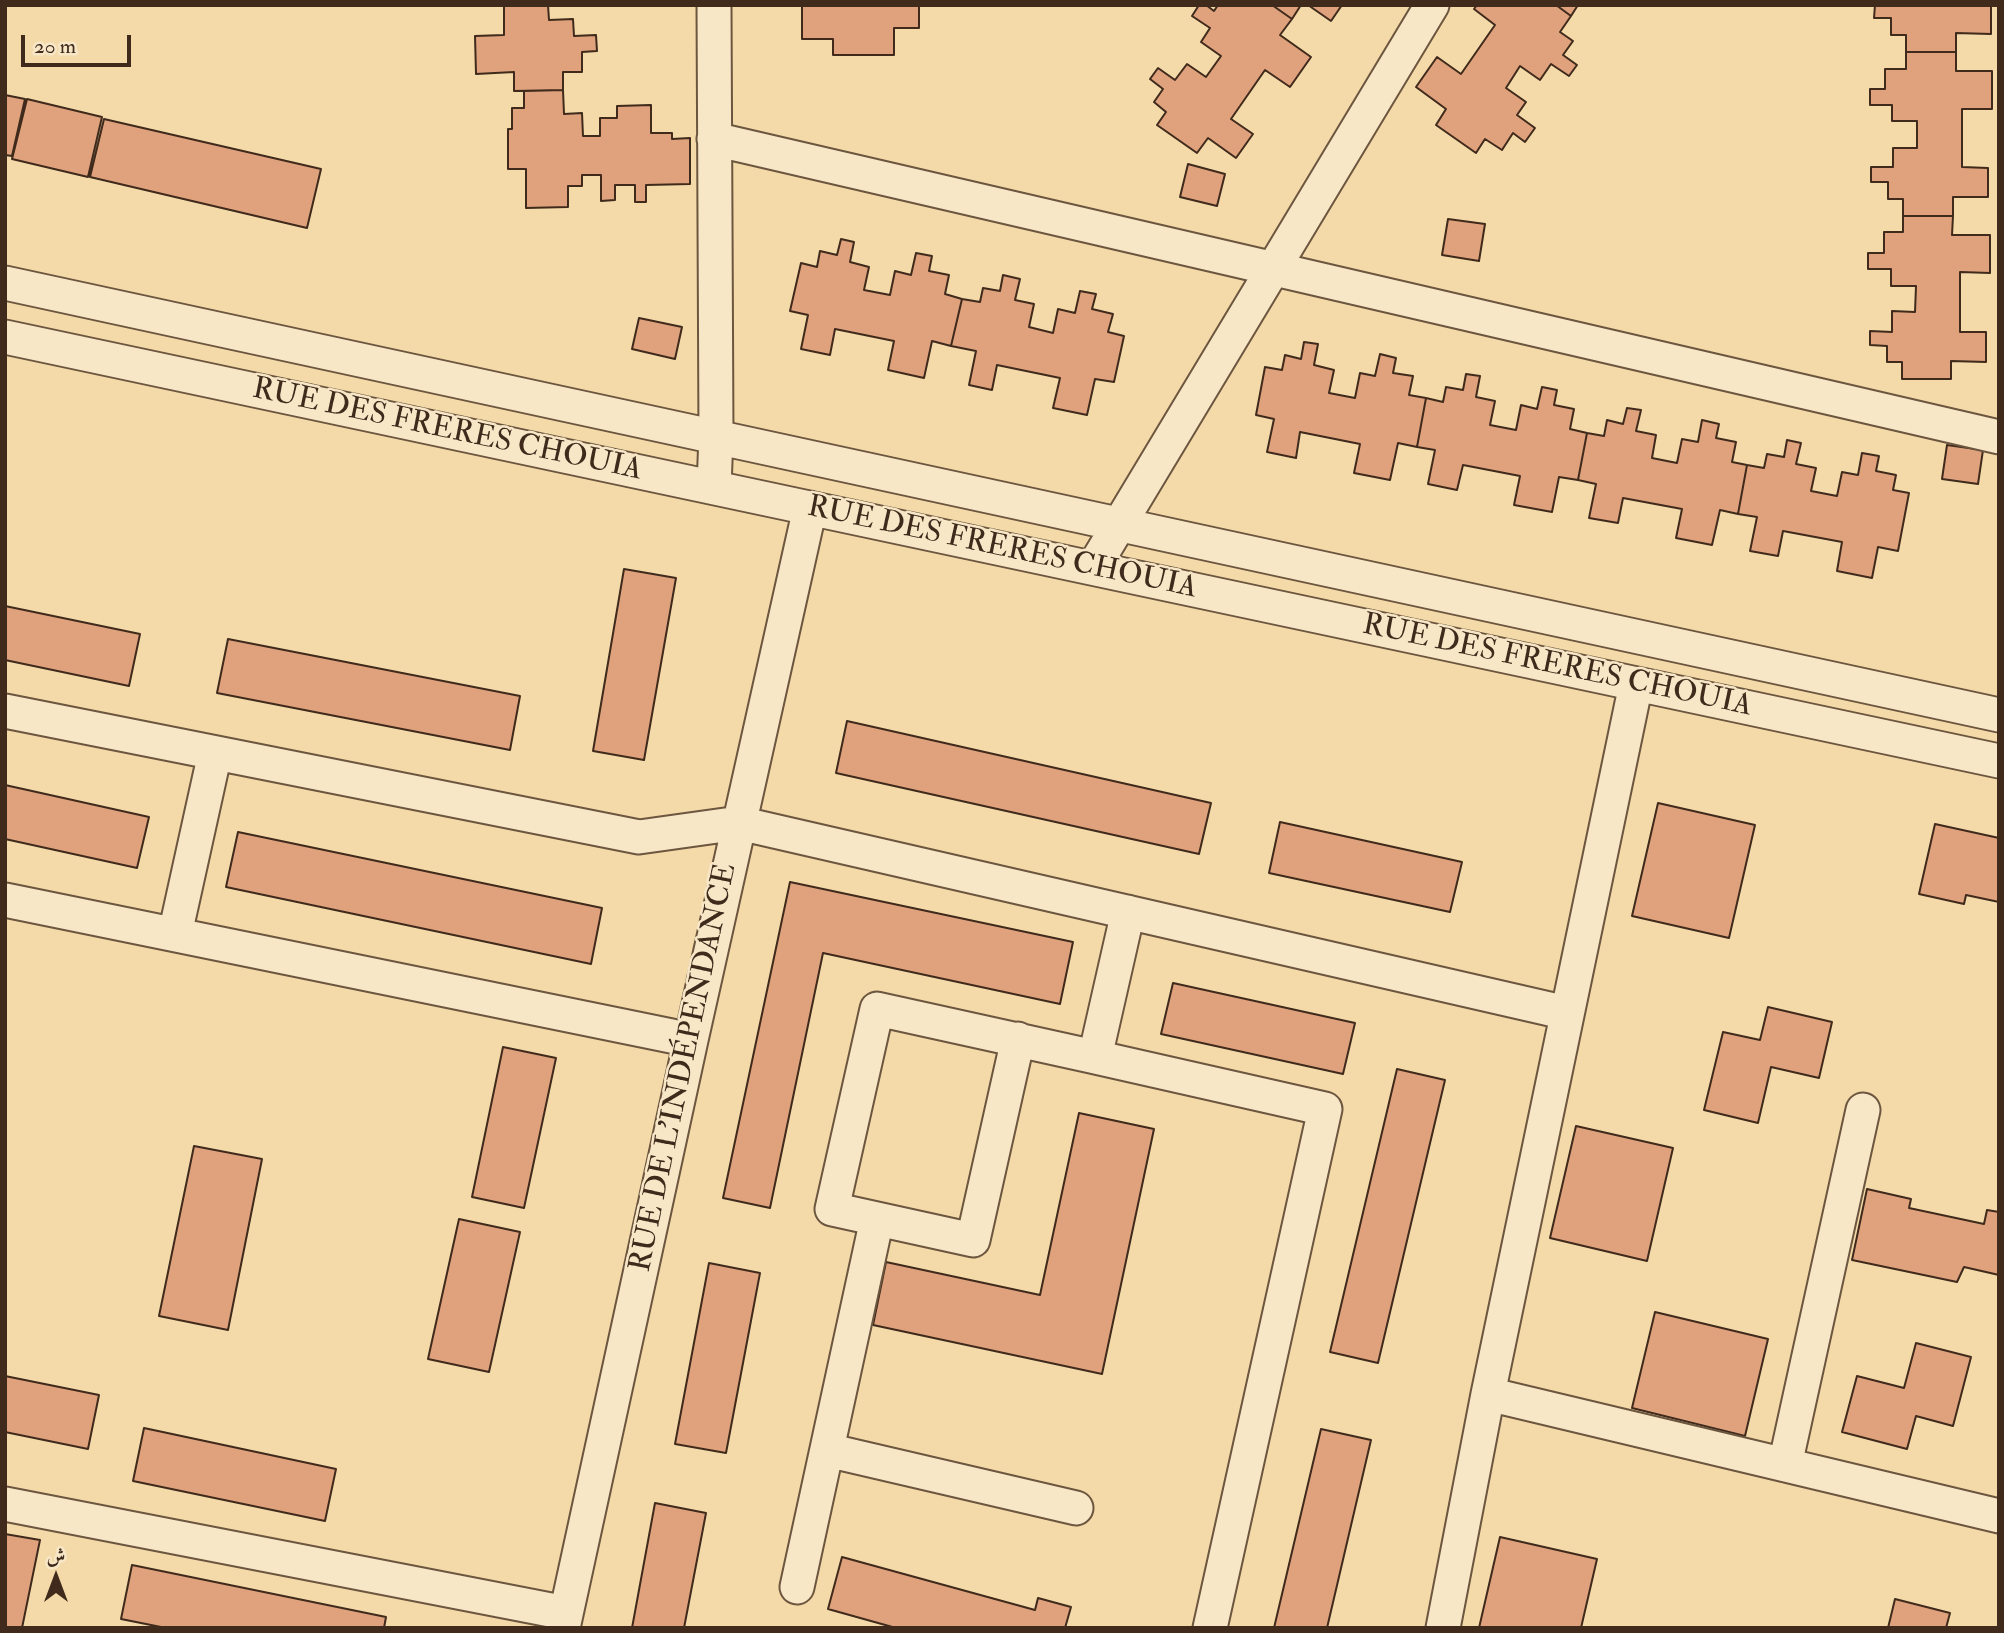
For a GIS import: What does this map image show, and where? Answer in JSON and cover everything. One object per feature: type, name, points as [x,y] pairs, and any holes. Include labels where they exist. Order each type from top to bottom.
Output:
[{"type":"street","points":[[714,5],[714,487]]},
{"type":"street","points":[[1093,568],[1432,5]]},
{"type":"street","points":[[714,139],[1999,437]]},
{"type":"street","points":[[5,283],[1999,715]]},
{"type":"street","name":"RUE DES FRERES CHOUIA","points":[[5,337],[1999,761]]},
{"type":"street","name":"RUE DE L'INDÉPENDANCE","points":[[564,1620],[810,508]]},
{"type":"street","points":[[1443,1628],[1488,1394],[1636,684]]},
{"type":"street","points":[[5,711],[639,837],[739,823],[1567,1013]]},
{"type":"street","points":[[175,934],[215,752]]},
{"type":"street","points":[[5,900],[691,1040]]},
{"type":"street","points":[[1095,1057],[1128,912]]},
{"type":"street","points":[[1017,1039],[973,1240],[832,1209],[877,1009],[1017,1039],[1325,1109],[1210,1628]]},
{"type":"street","points":[[1785,1465],[1863,1110]]},
{"type":"street","points":[[797,1587],[877,1219]]},
{"type":"street","points":[[1488,1394],[1999,1516]]},
{"type":"street","points":[[827,1450],[1076,1508]]},
{"type":"street","points":[[5,1504],[564,1620]]},
{"type":"building","points":[[504,5],[548,5],[549,20],[573,19],[574,36],[596,35],[597,51],[582,52],[582,72],[563,72],[563,90],[514,91],[514,72],[476,74],[475,36],[504,35]]},
{"type":"building","points":[[802,5],[919,5],[919,28],[894,28],[894,55],[833,55],[833,39],[802,39]]},
{"type":"building","points":[[1199,5],[1206,5],[1214,11],[1218,5],[1272,5],[1292,19],[1280,35],[1311,57],[1290,87],[1265,70],[1231,119],[1253,134],[1236,158],[1208,138],[1197,153],[1157,125],[1166,112],[1154,102],[1163,89],[1150,79],[1158,68],[1175,80],[1187,64],[1206,77],[1221,56],[1201,42],[1210,28],[1192,16]]},
{"type":"building","points":[[1272,5],[1301,5],[1292,19]]},
{"type":"building","points":[[1308,5],[1342,5],[1331,21]]},
{"type":"building","points":[[1477,5],[1556,5],[1571,16],[1560,32],[1573,41],[1563,55],[1577,65],[1569,76],[1551,64],[1540,80],[1520,66],[1506,88],[1526,102],[1517,115],[1535,128],[1525,142],[1513,133],[1502,150],[1485,139],[1476,153],[1436,125],[1446,109],[1416,87],[1437,57],[1461,74],[1495,25],[1474,9]]},
{"type":"building","points":[[1556,5],[1578,5],[1571,16]]},
{"type":"building","points":[[1875,5],[1991,5],[1991,34],[1956,33],[1956,52],[1906,52],[1906,35],[1891,35],[1891,18],[1874,18]]},
{"type":"building","points":[[1906,52],[1956,52],[1956,71],[1992,71],[1992,109],[1962,109],[1962,167],[1988,168],[1988,197],[1953,197],[1953,216],[1903,216],[1903,199],[1888,199],[1888,182],[1871,182],[1871,167],[1893,167],[1893,148],[1917,148],[1917,121],[1892,121],[1892,105],[1870,105],[1870,89],[1885,89],[1885,69],[1906,69]]},
{"type":"building","points":[[563,90],[564,114],[582,113],[583,136],[600,136],[600,118],[617,118],[617,106],[651,105],[651,133],[672,133],[672,139],[690,138],[690,184],[646,185],[646,202],[635,202],[635,185],[615,185],[615,200],[601,201],[601,175],[582,175],[582,186],[568,186],[568,207],[526,208],[526,169],[508,169],[508,129],[512,129],[512,108],[524,108],[524,91]]},
{"type":"building","points":[[5,95],[25,99],[12,156],[5,155]]},
{"type":"building","points":[[27,99],[102,117],[88,177],[12,159]]},
{"type":"building","points":[[104,119],[321,169],[307,228],[90,177]]},
{"type":"building","points":[[1188,164],[1225,174],[1217,206],[1180,197]]},
{"type":"building","points":[[1903,216],[1953,216],[1952,235],[1990,235],[1990,273],[1960,272],[1960,332],[1986,332],[1986,362],[1951,361],[1951,379],[1902,379],[1902,362],[1887,362],[1887,346],[1870,345],[1870,331],[1892,332],[1892,311],[1915,312],[1916,286],[1891,286],[1891,269],[1868,269],[1868,253],[1884,253],[1884,232],[1903,232]]},
{"type":"building","points":[[1448,219],[1485,224],[1479,261],[1442,255]]},
{"type":"building","points":[[841,239],[854,242],[850,262],[869,267],[864,290],[890,295],[895,271],[911,275],[916,253],[932,256],[929,271],[949,275],[945,294],[962,299],[951,346],[932,341],[924,378],[888,370],[894,341],[835,329],[830,355],[801,349],[808,315],[790,311],[801,263],[817,267],[820,251],[837,255]]},
{"type":"building","points":[[1003,275],[1020,279],[1015,300],[1034,304],[1029,327],[1053,333],[1058,309],[1075,313],[1080,291],[1096,294],[1092,309],[1113,314],[1108,332],[1124,336],[1114,382],[1095,379],[1087,415],[1053,408],[1060,378],[997,365],[992,390],[969,385],[976,351],[951,346],[962,299],[980,302],[983,288],[1000,291]]},
{"type":"building","points":[[639,318],[682,327],[675,359],[632,349]]},
{"type":"building","points":[[1304,342],[1318,344],[1314,365],[1334,370],[1329,393],[1355,398],[1360,373],[1375,376],[1380,354],[1396,358],[1393,373],[1413,376],[1409,395],[1426,398],[1417,447],[1398,443],[1390,480],[1354,473],[1360,444],[1300,432],[1296,458],[1267,452],[1274,419],[1256,415],[1265,367],[1282,370],[1285,355],[1301,359]]},
{"type":"building","points":[[1466,374],[1480,376],[1476,397],[1495,401],[1490,425],[1516,430],[1521,405],[1537,409],[1542,387],[1557,390],[1554,405],[1574,409],[1570,429],[1587,433],[1578,480],[1559,477],[1552,512],[1514,505],[1520,476],[1463,465],[1457,490],[1428,484],[1435,450],[1417,447],[1426,398],[1443,402],[1446,387],[1463,390]]},
{"type":"building","points":[[1627,408],[1641,410],[1636,431],[1656,435],[1652,458],[1677,463],[1682,439],[1698,442],[1702,420],[1719,424],[1716,438],[1736,442],[1732,462],[1747,465],[1738,514],[1720,510],[1712,545],[1676,538],[1682,509],[1623,498],[1618,523],[1589,518],[1596,484],[1578,480],[1587,433],[1604,436],[1607,420],[1623,424]]},
{"type":"building","points":[[1787,440],[1801,443],[1796,464],[1816,468],[1811,491],[1837,496],[1842,472],[1858,475],[1862,453],[1879,456],[1876,471],[1896,475],[1893,490],[1909,493],[1898,551],[1878,547],[1872,578],[1837,571],[1842,542],[1783,531],[1778,556],[1750,551],[1757,517],[1738,514],[1747,465],[1764,468],[1767,454],[1784,457]]},
{"type":"building","points":[[1947,445],[1983,450],[1978,484],[1942,479]]},
{"type":"building","points":[[624,569],[676,578],[644,760],[593,751]]},
{"type":"building","points":[[5,606],[140,634],[129,686],[5,660]]},
{"type":"building","points":[[228,639],[520,696],[510,750],[217,693]]},
{"type":"building","points":[[847,721],[1211,803],[1199,854],[836,773]]},
{"type":"building","points":[[5,785],[149,817],[137,868],[5,839]]},
{"type":"building","points":[[1658,803],[1755,825],[1729,938],[1632,916]]},
{"type":"building","points":[[1280,822],[1462,862],[1450,912],[1269,873]]},
{"type":"building","points":[[1935,824],[1999,838],[1999,902],[1966,895],[1964,904],[1919,894]]},
{"type":"building","points":[[238,832],[602,908],[591,964],[226,887]]},
{"type":"building","points":[[790,882],[1073,942],[1060,1004],[823,953],[770,1208],[723,1198]]},
{"type":"building","points":[[1173,983],[1355,1023],[1343,1074],[1161,1034]]},
{"type":"building","points":[[1768,1007],[1832,1022],[1819,1078],[1771,1067],[1758,1123],[1704,1110],[1723,1032],[1760,1040]]},
{"type":"building","points":[[503,1047],[556,1058],[524,1208],[472,1197]]},
{"type":"building","points":[[1397,1069],[1445,1080],[1378,1363],[1330,1352]]},
{"type":"building","points":[[1079,1113],[1154,1129],[1102,1374],[873,1325],[886,1262],[1040,1295]]},
{"type":"building","points":[[1576,1126],[1673,1148],[1647,1261],[1550,1238]]},
{"type":"building","points":[[194,1146],[262,1159],[228,1330],[159,1316]]},
{"type":"building","points":[[1867,1189],[1911,1199],[1909,1208],[1984,1224],[1987,1210],[1999,1212],[1999,1275],[1964,1267],[1957,1282],[1852,1260]]},
{"type":"building","points":[[459,1219],[520,1232],[489,1372],[428,1359]]},
{"type":"building","points":[[709,1263],[760,1273],[726,1453],[675,1444]]},
{"type":"building","points":[[1655,1312],[1768,1339],[1745,1436],[1632,1408]]},
{"type":"building","points":[[1916,1343],[1971,1357],[1953,1426],[1916,1416],[1907,1449],[1842,1432],[1857,1376],[1904,1388]]},
{"type":"building","points":[[5,1376],[99,1395],[88,1449],[5,1432]]},
{"type":"building","points":[[144,1428],[336,1469],[325,1521],[133,1481]]},
{"type":"building","points":[[1321,1429],[1371,1440],[1327,1628],[1274,1628]]},
{"type":"building","points":[[655,1503],[706,1513],[684,1628],[632,1628]]},
{"type":"building","points":[[5,1534],[40,1540],[22,1628],[5,1628]]},
{"type":"building","points":[[1500,1537],[1597,1559],[1581,1628],[1479,1628]]},
{"type":"building","points":[[842,1557],[1035,1610],[1038,1598],[1071,1607],[1065,1628],[896,1628],[828,1609]]},
{"type":"building","points":[[132,1565],[386,1617],[384,1628],[166,1628],[121,1619]]},
{"type":"building","points":[[1895,1599],[1950,1613],[1946,1628],[1888,1628]]}]
